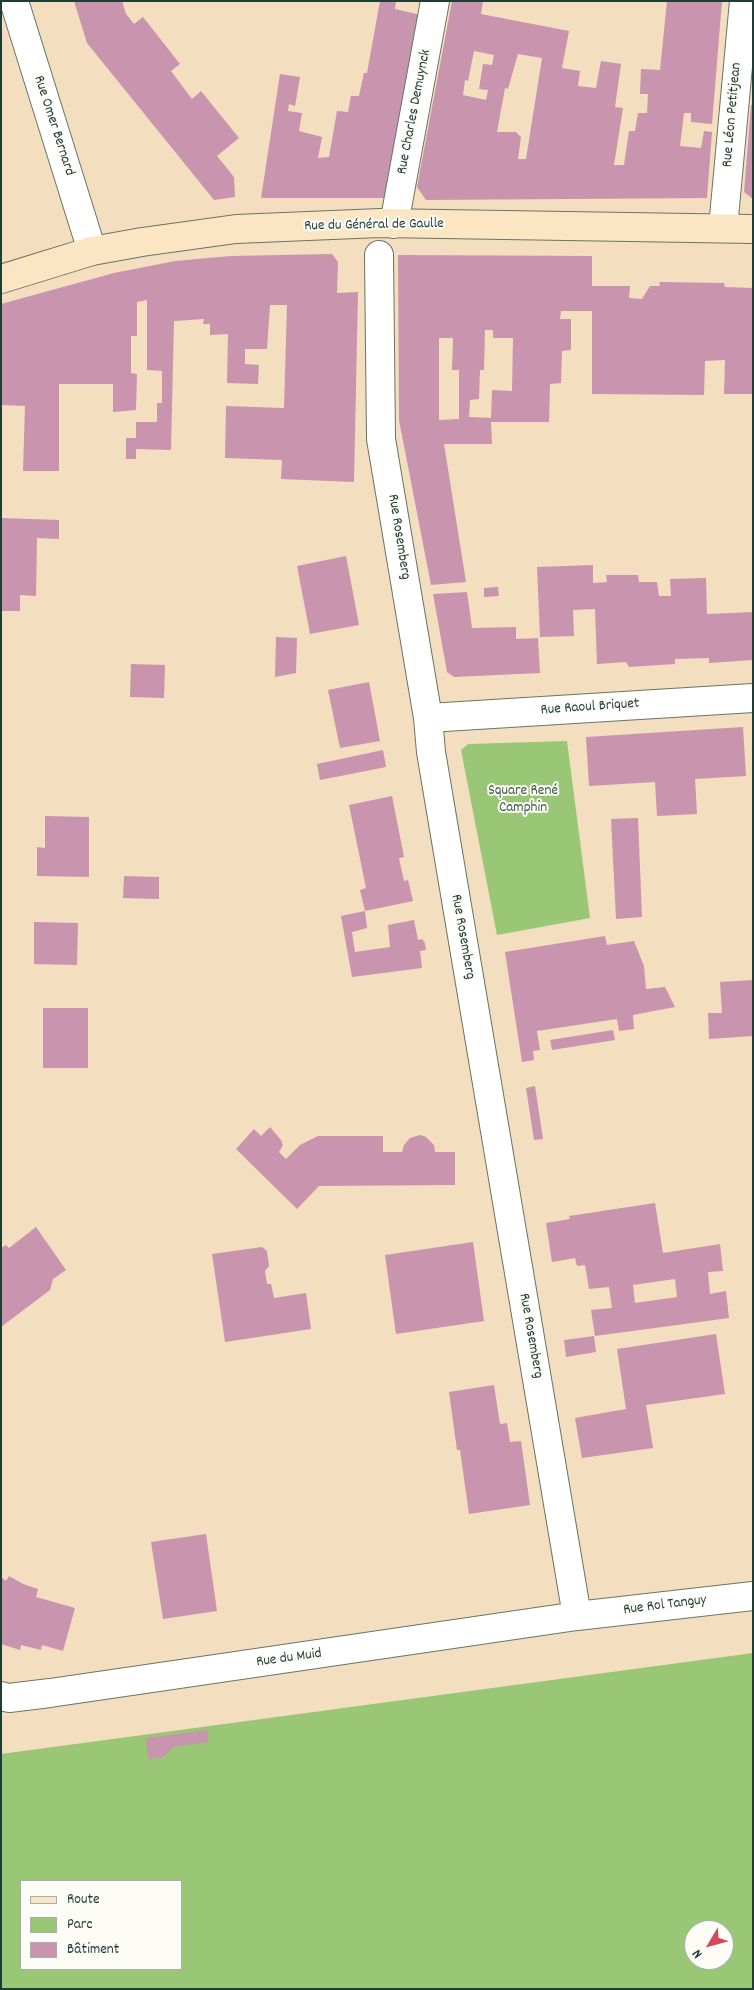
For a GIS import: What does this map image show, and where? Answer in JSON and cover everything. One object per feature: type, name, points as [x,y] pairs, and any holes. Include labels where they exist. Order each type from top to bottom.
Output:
[{"type":"street","name":"Rue Omer Bernard","points":[[14,1],[92,251]]},
{"type":"street","name":"Rue Charles Demuynck","points":[[394,224],[436,1]]},
{"type":"street","name":"Rue Léon Petitjean","points":[[723,228],[744,1]]},
{"type":"street","name":"Rue du Général de Gaulle","points":[[1,279],[92,251],[142,242],[236,230],[394,224],[753,228]]},
{"type":"street","name":"Rue Rosemberg","points":[[380,255],[381,440],[576,1616]]},
{"type":"street","name":"Rue Raoul Briquet","points":[[428,718],[753,698]]},
{"type":"street","name":"Rue Rol Tanguy","points":[[576,1616],[753,1596]]},
{"type":"street","name":"Rue du Muid","points":[[1,1696],[10,1698],[59,1692],[576,1616]]},
{"type":"green space","name":"Square René Camphin","points":[[567,741],[590,918],[497,935],[461,750],[468,744]]},
{"type":"green space","points":[[753,1653],[753,1989],[1,1989],[1,1754]]},
{"type":"building","points":[[74,1],[122,1],[126,14],[134,24],[143,17],[180,64],[171,71],[192,99],[201,91],[239,138],[217,156],[234,177],[235,197],[214,200],[87,43]]},
{"type":"building","points":[[380,1],[396,1],[395,9],[421,15],[388,198],[261,198],[280,74],[300,77],[295,106],[289,104],[288,111],[302,113],[299,131],[322,137],[318,158],[329,157],[337,111],[348,112],[351,96],[359,96],[364,73],[367,73]]},
{"type":"building","points":[[452,1],[483,1],[481,14],[569,31],[562,68],[580,71],[578,86],[596,88],[601,61],[621,64],[615,107],[623,108],[614,165],[624,165],[629,131],[635,131],[638,113],[647,113],[648,94],[640,94],[641,69],[660,70],[667,1],[722,1],[712,124],[691,122],[691,113],[684,113],[680,146],[701,148],[704,131],[712,132],[707,198],[426,200],[417,187]],"holes":[[[474,51],[494,55],[492,65],[483,64],[479,89],[488,90],[486,100],[463,95],[465,80],[468,81]],[[518,54],[542,58],[526,159],[518,159],[521,137],[516,132],[497,132],[505,88],[508,89]]]},
{"type":"building","points":[[751,105],[753,105],[753,199],[744,192]]},
{"type":"building","points":[[332,254],[338,262],[337,293],[358,292],[354,482],[281,479],[282,460],[225,458],[226,406],[284,408],[287,305],[270,305],[267,349],[245,349],[245,364],[259,365],[258,384],[227,383],[228,334],[210,335],[210,324],[203,324],[204,319],[174,321],[171,450],[136,449],[136,459],[126,459],[126,438],[136,438],[136,422],[157,422],[157,403],[162,403],[162,371],[147,370],[147,300],[137,302],[137,336],[131,336],[131,373],[137,374],[136,410],[113,412],[113,384],[59,384],[59,471],[23,471],[25,406],[1,405],[1,304],[114,273],[175,261],[231,256]]},
{"type":"building","points":[[398,255],[592,256],[592,286],[630,286],[629,298],[642,299],[650,286],[660,286],[659,282],[724,283],[725,287],[753,288],[753,394],[724,394],[725,360],[705,361],[704,395],[592,394],[592,311],[561,311],[560,319],[571,319],[571,350],[562,351],[561,383],[550,384],[549,422],[491,422],[492,444],[444,444],[466,582],[431,585],[399,420]],"holes":[[[485,330],[493,330],[493,338],[513,338],[512,391],[492,390],[491,418],[469,417],[470,400],[479,399],[480,370],[484,370]],[[439,338],[453,338],[452,370],[459,370],[459,419],[439,420]]]},
{"type":"building","points":[[1,518],[59,520],[59,539],[37,538],[36,596],[20,595],[20,611],[1,611]]},
{"type":"building","points":[[346,556],[359,625],[310,634],[297,566]]},
{"type":"building","points":[[593,565],[593,583],[607,582],[606,575],[638,575],[639,582],[657,582],[659,596],[671,596],[670,579],[706,578],[707,614],[753,612],[753,660],[709,663],[709,658],[675,659],[675,664],[629,667],[626,662],[597,664],[595,609],[573,610],[574,636],[540,637],[537,567]]},
{"type":"building","points":[[498,587],[499,596],[484,597],[484,588]]},
{"type":"building","points":[[467,592],[472,628],[516,627],[516,639],[538,638],[540,673],[454,677],[447,672],[433,594]]},
{"type":"building","points":[[276,637],[297,638],[296,673],[275,677]]},
{"type":"building","points":[[131,664],[165,665],[164,698],[130,697]]},
{"type":"building","points":[[369,682],[380,741],[340,748],[328,690]]},
{"type":"building","points":[[743,727],[746,776],[695,779],[697,814],[657,816],[655,782],[589,786],[586,737]]},
{"type":"building","points":[[383,750],[386,767],[320,780],[317,764]]},
{"type":"building","points":[[392,796],[404,857],[399,858],[404,881],[408,880],[413,901],[365,911],[360,890],[366,888],[349,805]]},
{"type":"building","points":[[45,816],[89,817],[89,877],[37,876],[37,847],[45,848]]},
{"type":"building","points":[[638,818],[642,917],[616,919],[611,819]]},
{"type":"building","points":[[124,876],[159,877],[159,899],[123,898]]},
{"type":"building","points":[[365,911],[367,928],[352,932],[355,952],[390,947],[388,925],[414,920],[418,940],[422,939],[425,943],[426,950],[420,951],[422,968],[352,977],[341,916]]},
{"type":"building","points":[[34,922],[78,923],[77,965],[34,964]]},
{"type":"building","points":[[605,936],[607,945],[634,941],[644,966],[646,989],[665,987],[675,1007],[633,1015],[634,1029],[619,1031],[617,1019],[537,1031],[540,1050],[533,1051],[534,1060],[522,1062],[505,952]]},
{"type":"building","points":[[753,980],[753,1036],[709,1039],[708,1013],[722,1013],[720,982]]},
{"type":"building","points":[[43,1008],[88,1008],[88,1068],[43,1068]]},
{"type":"building","points":[[613,1030],[615,1040],[552,1050],[550,1040]]},
{"type":"building","points":[[535,1086],[543,1139],[534,1140],[526,1088]]},
{"type":"building","points":[[270,1127],[281,1140],[283,1145],[279,1152],[286,1159],[300,1145],[318,1136],[383,1136],[383,1152],[402,1152],[404,1145],[410,1138],[420,1135],[426,1137],[434,1145],[435,1152],[455,1152],[455,1185],[319,1186],[297,1209],[236,1149],[254,1129],[261,1136]]},
{"type":"building","points":[[655,1203],[663,1253],[720,1244],[723,1271],[708,1272],[710,1294],[726,1291],[729,1318],[595,1336],[591,1310],[612,1308],[609,1287],[589,1289],[585,1265],[577,1266],[575,1258],[552,1262],[546,1223],[570,1219],[569,1216]],"holes":[[[675,1279],[677,1297],[635,1303],[633,1285]]]},
{"type":"building","points":[[36,1227],[66,1270],[53,1279],[50,1290],[1,1327],[1,1248],[6,1245],[9,1248]]},
{"type":"building","points":[[473,1242],[484,1321],[396,1334],[385,1255]]},
{"type":"building","points":[[262,1247],[267,1251],[269,1266],[265,1271],[267,1284],[271,1284],[274,1298],[306,1293],[311,1329],[225,1342],[212,1254]]},
{"type":"building","points":[[716,1334],[725,1394],[646,1405],[653,1448],[582,1458],[575,1418],[626,1409],[617,1349]]},
{"type":"building","points":[[594,1336],[596,1352],[566,1357],[564,1340]]},
{"type":"building","points":[[494,1385],[500,1424],[507,1423],[510,1442],[521,1441],[530,1505],[469,1514],[449,1392]]},
{"type":"building","points":[[206,1534],[217,1611],[163,1619],[151,1542]]},
{"type":"building","points":[[9,1576],[23,1584],[38,1589],[36,1597],[75,1608],[63,1651],[42,1645],[41,1650],[21,1645],[20,1650],[1,1644],[1,1577],[6,1581]]},
{"type":"building","points":[[207,1730],[209,1742],[173,1747],[164,1757],[148,1759],[146,1738]]}]
